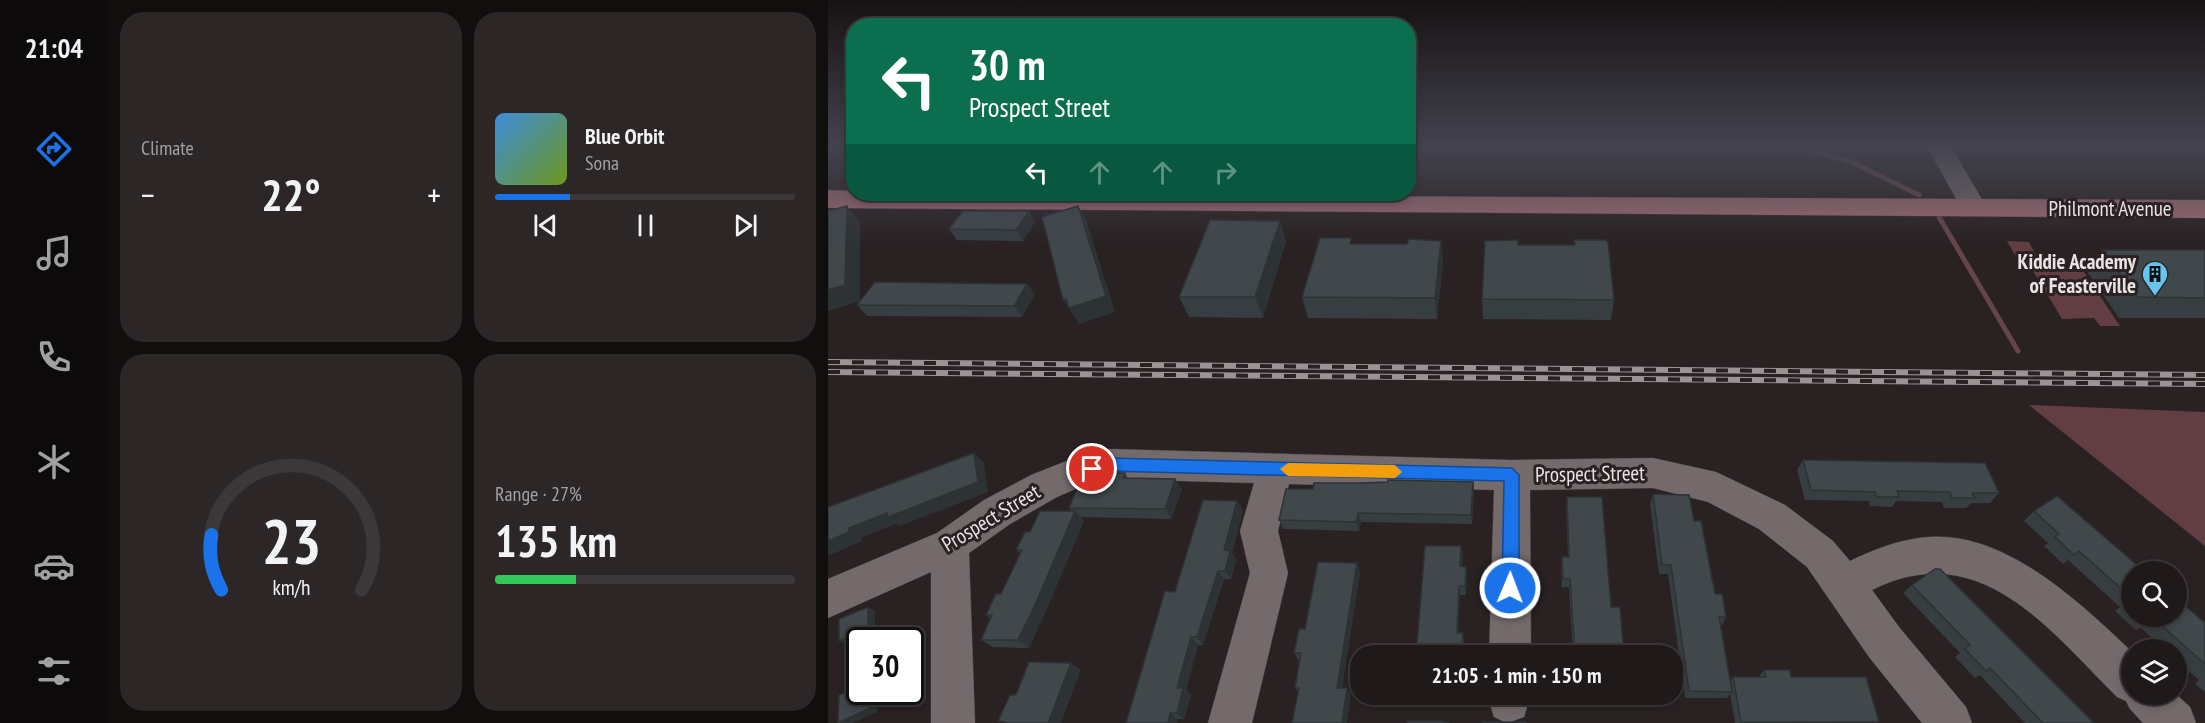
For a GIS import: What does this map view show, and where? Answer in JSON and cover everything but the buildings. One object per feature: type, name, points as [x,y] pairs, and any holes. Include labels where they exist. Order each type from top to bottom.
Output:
[{"type":"main road","name":"Philmont Avenue","points":[[828,199],[846,199]]},
{"type":"main road","name":"Philmont Avenue","points":[[1083,201],[2205,209]]},
{"type":"street","points":[[1957,179],[1974,208]]},
{"type":"street","name":"Prospect Street","points":[[828,599],[950,545],[997,512],[1044,486],[1074,473],[1109,464],[1512,475],[1653,473],[1716,488],[1772,517],[1820,554],[1884,642],[1950,723]]},
{"type":"street","points":[[1230,723],[1269,573],[1260,531],[1275,469]]},
{"type":"street","points":[[1510,645],[1512,475]]},
{"type":"street","points":[[950,545],[953,723]]},
{"type":"street","points":[[1844,584],[1868,569],[1912,556],[1953,555],[1994,566],[2041,595],[2121,671]]},
{"type":"street","points":[[2156,705],[2174,723]]},
{"type":"shaded area","points":[[2007,241],[2029,242],[2040,263],[2054,267],[2056,271],[2084,272],[2120,326],[2100,326],[2094,318],[2062,319],[2033,271],[2024,271]]},
{"type":"shaded area","points":[[2029,405],[2205,412],[2205,546]]},
{"type":"waterway","points":[[1886,179],[1919,195]]},
{"type":"waterway","points":[[1939,217],[2018,351]]},
{"type":"railway","points":[[828,362],[2205,375]]},
{"type":"railway","points":[[828,372],[2205,384]]},
{"type":"slow traffic","points":[[1288,469],[1395,472]]},
{"type":"place","name":"Kiddie Academy of Feasterville","points":[[2155,297]]},
{"type":"route","points":[[1092,469],[1109,464],[1512,475],[1510,588]]}]
